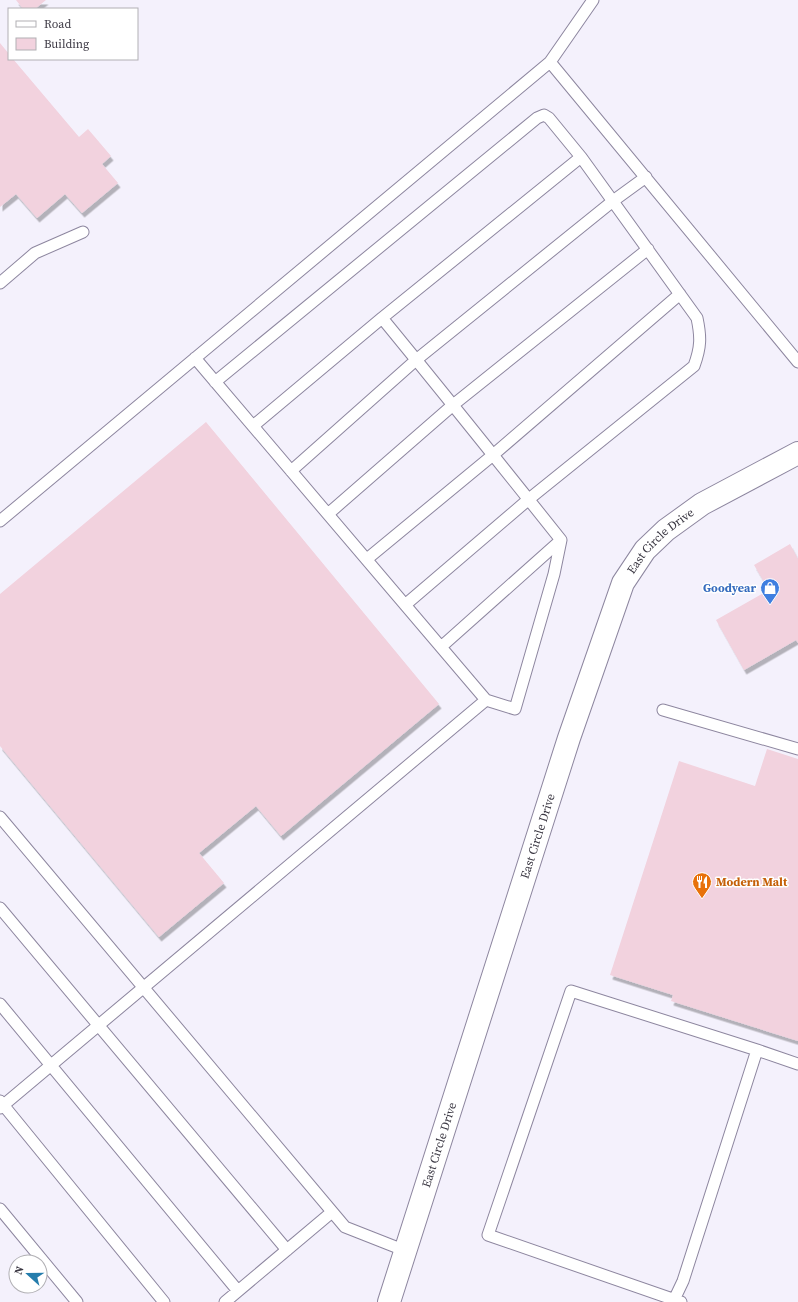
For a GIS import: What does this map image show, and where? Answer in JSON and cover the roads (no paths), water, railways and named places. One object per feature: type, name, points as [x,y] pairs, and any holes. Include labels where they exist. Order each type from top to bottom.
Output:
[{"type":"street","name":"East Circle Drive","points":[[389,1302],[569,738],[623,582],[645,550],[666,530],[702,504],[798,453]]},
{"type":"lane","points":[[0,521],[550,62],[593,0]]},
{"type":"lane","points":[[550,62],[798,362]]},
{"type":"lane","points":[[215,382],[538,118],[544,116],[549,118],[581,157],[697,318],[701,342],[699,353],[694,366],[529,500],[405,605]]},
{"type":"lane","points":[[253,426],[382,318],[581,157]]},
{"type":"lane","points":[[291,471],[416,360],[613,201],[646,177]]},
{"type":"lane","points":[[0,283],[35,253],[83,232]]},
{"type":"lane","points":[[328,514],[453,405],[648,249]]},
{"type":"lane","points":[[367,559],[493,455],[680,294]]},
{"type":"lane","points":[[382,318],[561,540]]},
{"type":"lane","points":[[195,358],[486,700],[514,709],[554,574],[561,540]]},
{"type":"lane","points":[[441,647],[561,540]]},
{"type":"lane","points":[[164,1302],[1,1105],[51,1065],[486,700]]},
{"type":"lane","points":[[663,710],[798,749]]},
{"type":"lane","points":[[0,817],[345,1227],[406,1251]]},
{"type":"lane","points":[[0,908],[287,1250]]},
{"type":"lane","points":[[757,1050],[676,1301],[488,1235],[571,991],[757,1050],[798,1064]]},
{"type":"lane","points":[[0,1004],[238,1291]]},
{"type":"lane","points":[[0,1209],[77,1302]]},
{"type":"lane","points":[[225,1302],[332,1212]]},
{"type":"place","name":"Goodyear","points":[[770,605]]},
{"type":"place","name":"Modern Malt","points":[[702,899]]}]
